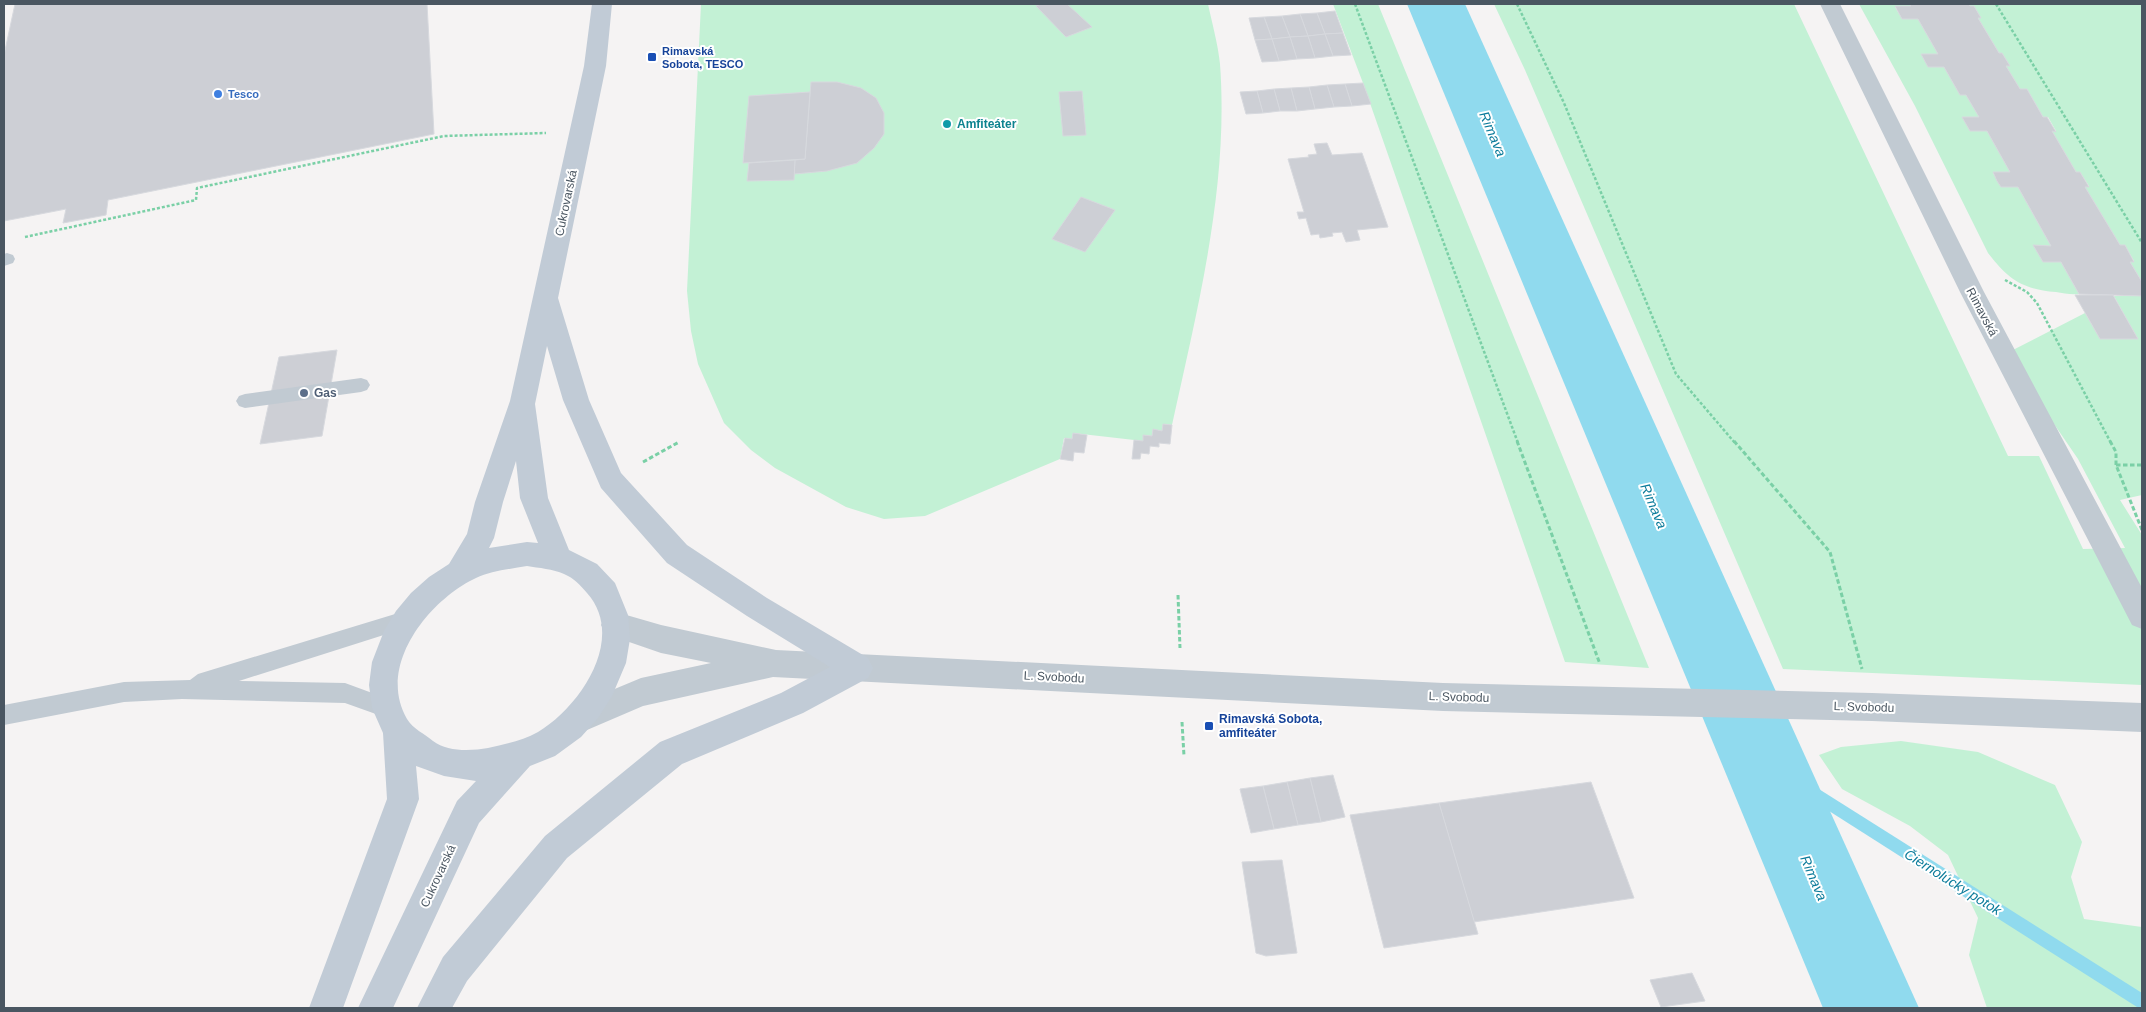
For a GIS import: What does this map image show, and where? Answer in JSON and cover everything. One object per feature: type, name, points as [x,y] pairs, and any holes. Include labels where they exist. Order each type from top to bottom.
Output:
[{"type":"main road","name":"Cukrovarská","points":[[460,572],[480,538],[489,502],[523,401],[595,66],[602,4]]},
{"type":"main road","points":[[546,297],[576,400],[611,480],[677,554],[757,607],[858,668]]},
{"type":"main road","name":"Cukrovarská","points":[[523,401],[534,498],[558,559]]},
{"type":"main road","name":"Cukrovarská","points":[[326,1008],[403,799],[392,720],[383,678],[390,648],[405,620],[429,593],[460,572],[493,559],[527,554],[558,559],[587,573],[607,595],[616,625],[614,656],[602,688],[580,718],[552,741],[519,757],[472,766],[429,756],[392,720]]},
{"type":"main road","points":[[434,1008],[455,969],[556,847],[671,753],[792,703],[858,668]]},
{"type":"main road","name":"Cukrovarská","points":[[375,1008],[468,812],[519,757]]},
{"type":"street","name":"Rimavská","points":[[1830,4],[1972,292],[2142,616]]},
{"type":"street","points":[[616,625],[661,639],[776,664]]},
{"type":"street","name":"L. Svobodu","points":[[776,664],[1443,697],[1867,707],[2142,718]]},
{"type":"street","points":[[580,718],[641,692],[776,664]]},
{"type":"lane","points":[[245,402],[361,385]]},
{"type":"lane","points":[[182,689],[405,620]]},
{"type":"lane","points":[[4,715],[124,692],[182,689],[345,693],[392,720]]},
{"type":"path","points":[[1355,4],[1619,700]]},
{"type":"path","points":[[1517,4],[1564,103],[1676,374],[1830,552],[1867,707]]},
{"type":"path","points":[[1996,4],[2142,243]]},
{"type":"path","points":[[23,237],[196,200],[197,188],[434,138],[550,132]]},
{"type":"path","points":[[1999,274],[2005,280],[2027,292],[2037,303],[2116,452],[2116,465],[2142,530]]},
{"type":"path","points":[[636,466],[679,442]]},
{"type":"path","points":[[2116,465],[2142,465]]},
{"type":"green space","points":[[701,4],[1208,4],[1220,64],[1222,110],[1220,155],[1216,200],[1201,291],[1172,425],[1163,424],[1162,431],[1153,429],[1152,436],[1143,435],[1143,441],[1073,433],[1072,439],[1064,438],[1060,459],[925,516],[884,519],[846,507],[775,468],[751,450],[724,423],[698,364],[691,331],[687,291]]},
{"type":"green space","points":[[1333,4],[1378,4],[1649,668],[1565,662],[1363,83]]},
{"type":"green space","points":[[1494,4],[1794,4],[2008,456],[2039,456],[2083,549],[2125,548],[2078,459],[2015,367],[2009,352],[2085,313],[2100,339],[2138,339],[2114,296],[2142,296],[2142,495],[2120,500],[2142,535],[2142,685],[1783,669],[1525,70]]},
{"type":"green space","points":[[1859,4],[1909,4],[1911,6],[1895,7],[1902,19],[1918,19],[1938,54],[1928,67],[1944,67],[1960,95],[1966,95],[1979,117],[1963,117],[1970,131],[1987,131],[2010,172],[1993,173],[2001,187],[2018,187],[2051,246],[2034,245],[2043,262],[2061,262],[2079,294],[2044,291],[2017,282],[1988,253],[1915,106]]},
{"type":"green space","points":[[1969,4],[2142,4],[2142,282],[2130,262],[2134,261],[2125,245],[2120,245],[2085,187],[2089,186],[2080,172],[2076,172],[2052,131],[2056,131],[2048,117],[2043,117],[2027,89],[2020,89],[2006,66],[2010,66],[2002,53],[1999,53],[1978,18],[1981,18],[1974,6]]},
{"type":"green space","points":[[1901,741],[1978,752],[2055,785],[2082,842],[2071,877],[2084,919],[2142,927],[2142,1008],[1987,1008],[1969,955],[1978,918],[1948,855],[1910,826],[1842,789],[1819,755],[1841,747]]},
{"type":"building","name":"Tesco","points":[[15,4],[427,4],[434,134],[108,200],[106,215],[63,223],[66,209],[4,221],[4,55]]},
{"type":"building","points":[[1041,4],[1067,4],[1092,27],[1066,37],[1036,6]]},
{"type":"building","points":[[1909,4],[1969,4],[1974,6],[1981,18],[1978,18],[1999,53],[2002,53],[2010,66],[2006,66],[2020,89],[2027,89],[2043,117],[2047,117],[2056,132],[2052,131],[2076,172],[2080,172],[2089,187],[2085,187],[2120,245],[2125,245],[2134,262],[2130,262],[2142,282],[2142,296],[2079,294],[2061,262],[2043,262],[2033,245],[2051,246],[2018,187],[2001,187],[1997,181],[1993,172],[2010,172],[1987,131],[1970,131],[1962,117],[1979,117],[1966,95],[1960,95],[1944,67],[1928,67],[1921,54],[1938,54],[1918,19],[1902,19],[1895,6],[1911,6]]},
{"type":"building","points":[[1335,11],[1343,33],[1325,34],[1317,13]]},
{"type":"building","points":[[1317,13],[1325,34],[1308,36],[1300,14]]},
{"type":"building","points":[[1300,14],[1308,36],[1290,37],[1282,16]]},
{"type":"building","points":[[1282,16],[1290,37],[1272,39],[1264,17]]},
{"type":"building","points":[[1264,17],[1272,39],[1255,40],[1249,18]]},
{"type":"building","points":[[1343,33],[1351,55],[1333,56],[1325,34]]},
{"type":"building","points":[[1325,34],[1333,56],[1315,58],[1308,36]]},
{"type":"building","points":[[1308,36],[1315,58],[1297,59],[1290,37]]},
{"type":"building","points":[[1290,37],[1297,59],[1279,61],[1272,39]]},
{"type":"building","points":[[1272,39],[1279,61],[1262,62],[1255,40]]},
{"type":"building","points":[[811,82],[837,82],[861,88],[876,98],[884,113],[884,134],[874,148],[857,163],[827,171],[794,174],[795,160],[805,159]]},
{"type":"building","points":[[1363,83],[1371,104],[1352,106],[1345,84]]},
{"type":"building","points":[[1345,84],[1352,106],[1334,107],[1327,85]]},
{"type":"building","points":[[1327,85],[1334,107],[1315,109],[1309,87]]},
{"type":"building","points":[[1309,87],[1315,109],[1297,111],[1291,88]]},
{"type":"building","points":[[1291,88],[1297,111],[1280,111],[1274,89]]},
{"type":"building","points":[[1274,89],[1280,111],[1263,113],[1257,91]]},
{"type":"building","points":[[1082,91],[1086,135],[1063,136],[1059,92]]},
{"type":"building","points":[[1257,91],[1263,113],[1246,114],[1240,92]]},
{"type":"building","points":[[810,92],[805,159],[743,163],[749,96]]},
{"type":"building","points":[[1327,143],[1332,155],[1362,153],[1388,227],[1357,230],[1360,240],[1346,242],[1342,232],[1332,233],[1333,236],[1320,238],[1319,234],[1311,235],[1306,218],[1299,219],[1297,212],[1304,212],[1288,159],[1309,157],[1308,155],[1317,154],[1314,144]]},
{"type":"building","points":[[795,160],[794,180],[747,181],[749,163]]},
{"type":"building","points":[[1081,197],[1115,210],[1085,252],[1052,239]]},
{"type":"building","points":[[2075,295],[2113,295],[2138,339],[2100,339]]},
{"type":"building","points":[[337,350],[322,436],[260,444],[279,357]]},
{"type":"building","points":[[1163,424],[1172,425],[1170,444],[1159,443],[1159,447],[1150,446],[1149,454],[1141,453],[1140,459],[1132,459],[1134,440],[1143,441],[1143,435],[1152,436],[1153,429],[1162,431]]},
{"type":"building","points":[[1073,433],[1087,435],[1084,453],[1074,452],[1073,461],[1060,459],[1065,438],[1072,439]]},
{"type":"building","points":[[1333,775],[1345,817],[1321,822],[1310,778]]},
{"type":"building","points":[[1310,778],[1321,822],[1298,825],[1287,782]]},
{"type":"building","points":[[1287,782],[1298,825],[1274,829],[1263,786]]},
{"type":"building","points":[[1591,782],[1634,898],[1474,922],[1439,803]]},
{"type":"building","points":[[1263,786],[1274,829],[1251,833],[1240,789]]},
{"type":"building","points":[[1439,803],[1478,934],[1384,948],[1350,815]]},
{"type":"building","points":[[1282,860],[1297,953],[1266,956],[1256,953],[1242,862]]},
{"type":"building","points":[[1692,973],[1705,1001],[1661,1007],[1650,980]]},
{"type":"waterway","name":"Rimava","points":[[1436,4],[1871,1008]]},
{"type":"waterway","name":"Čiernolúcky potok","points":[[1765,762],[2142,1002]]},
{"type":"place","name":"Rimavská Sobota, TESCO","points":[[652,57]]},
{"type":"place","name":"Tesco","points":[[218,94]]},
{"type":"place","name":"Amfiteáter","points":[[947,124]]},
{"type":"place","name":"Gas","points":[[304,393]]},
{"type":"place","name":"Rimavská Sobota, amfiteáter","points":[[1209,726]]}]
